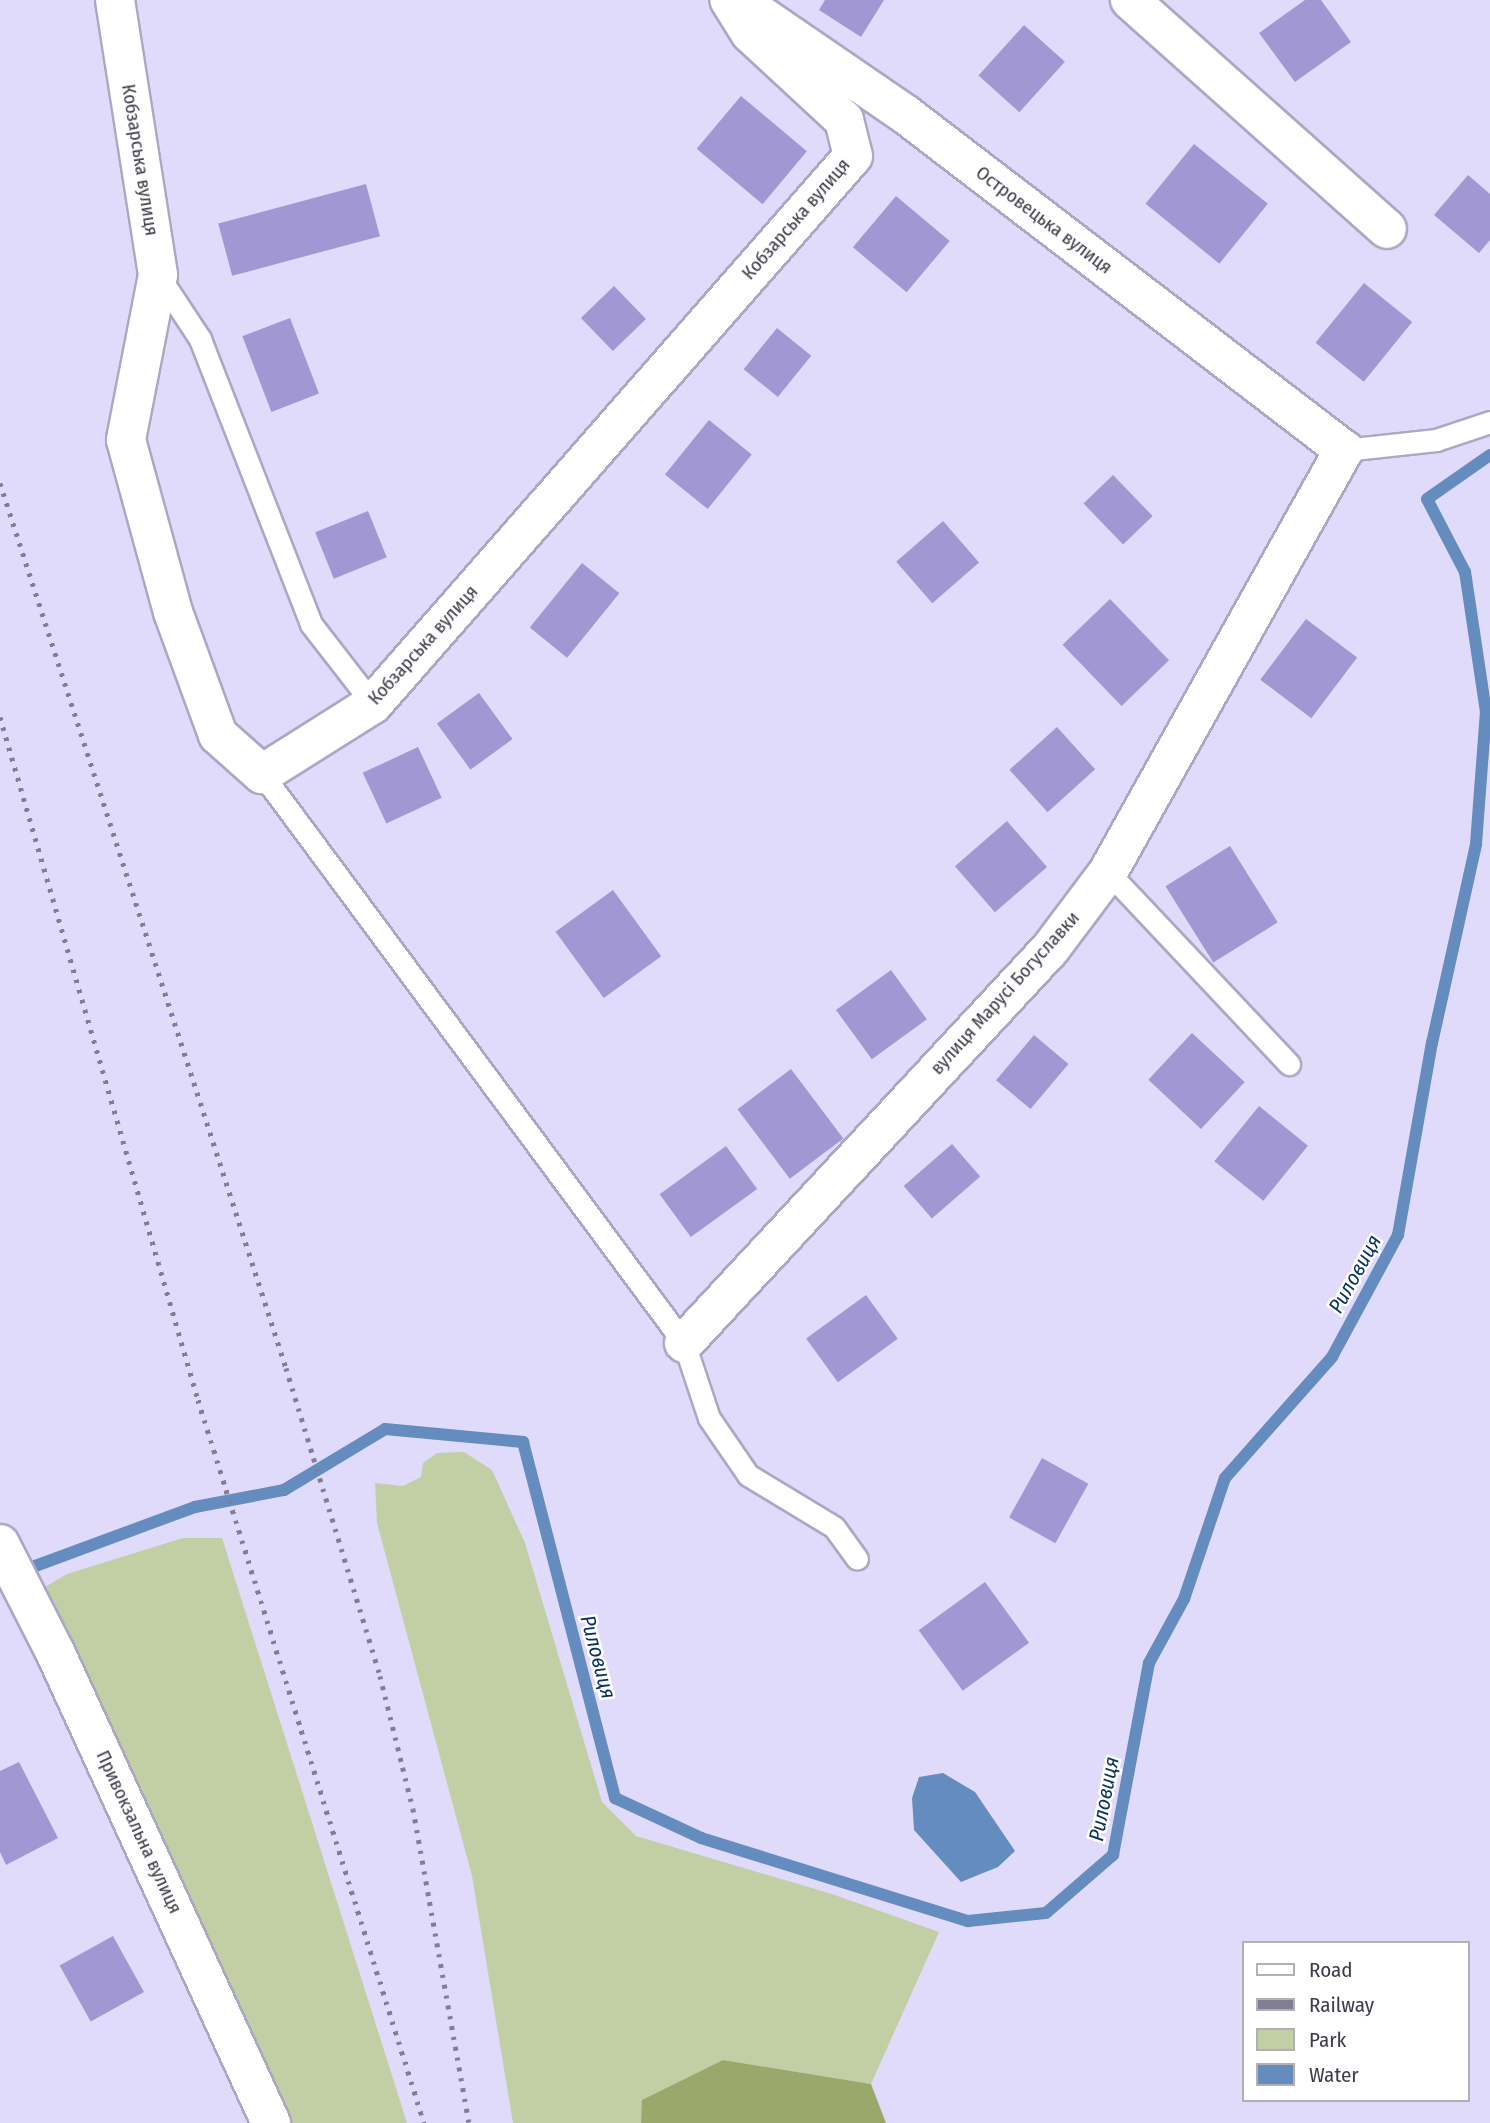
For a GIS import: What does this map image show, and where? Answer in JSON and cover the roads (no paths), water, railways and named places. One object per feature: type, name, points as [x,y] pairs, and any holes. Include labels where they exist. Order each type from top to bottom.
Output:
[{"type":"street","name":"Кобзарська вулиця","points":[[115,0],[158,275],[126,440],[173,612],[218,735],[262,774],[373,704],[853,156],[844,120],[750,33],[729,0]]},
{"type":"street","name":"Островецька вулиця","points":[[738,0],[905,114],[1344,450]]},
{"type":"street","points":[[1130,0],[1387,229]]},
{"type":"street","name":"вулиця Марусі Богуславки","points":[[684,1343],[1051,948],[1108,873],[1344,450]]},
{"type":"street","name":"Привокзальна вулиця","points":[[0,1544],[56,1654],[271,2123]]},
{"type":"lane","points":[[158,275],[200,339],[311,624],[373,704]]},
{"type":"lane","points":[[1344,450],[1436,440],[1490,422]]},
{"type":"lane","points":[[262,774],[684,1343],[709,1418],[748,1475],[834,1527],[857,1559]]},
{"type":"lane","points":[[1108,873],[1289,1064]]},
{"type":"water","points":[[943,1773],[975,1792],[1015,1851],[998,1867],[961,1882],[914,1830],[912,1798],[919,1777]]},
{"type":"waterway","name":"Риловиця","points":[[19,1572],[195,1507],[284,1490],[385,1429],[523,1442],[615,1798],[701,1838],[968,1921],[1046,1913],[1113,1855],[1149,1663],[1184,1599],[1225,1478],[1332,1357],[1398,1235],[1432,1043],[1476,844],[1486,712],[1465,572],[1427,499],[1490,455]]},
{"type":"railway","points":[[0,483],[286,1368],[380,1676],[413,1809],[469,2123]]},
{"type":"railway","points":[[0,717],[198,1400],[424,2123]]}]
